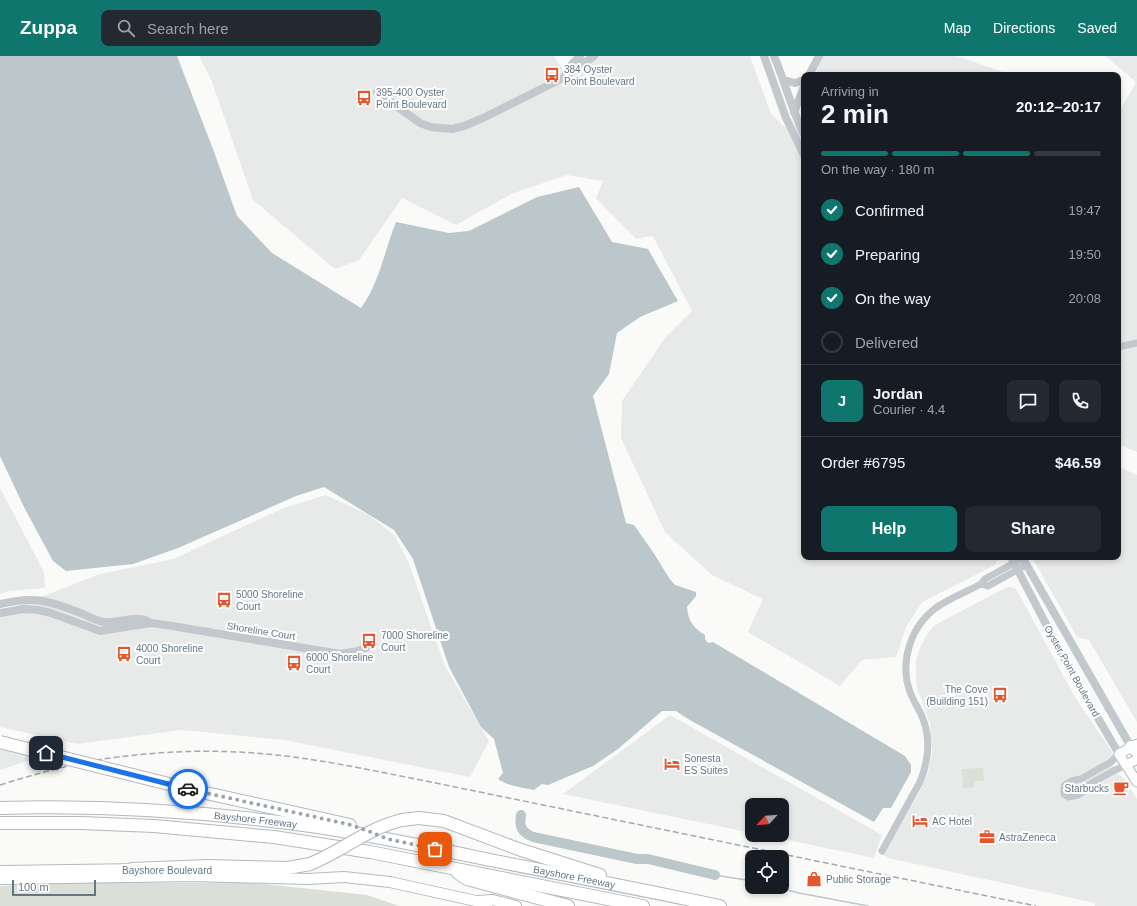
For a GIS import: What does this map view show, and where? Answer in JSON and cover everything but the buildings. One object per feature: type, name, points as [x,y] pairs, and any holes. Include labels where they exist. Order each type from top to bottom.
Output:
[{"type":"highway","points":[[0,742],[197,791],[347,824],[388,839]]},
{"type":"highway","name":"Bayshore Freeway","points":[[0,808],[98,808],[201,814],[310,826],[388,839],[720,906]]},
{"type":"highway","points":[[132,869],[202,866],[288,868],[310,864],[330,855],[377,829],[402,820],[419,818],[444,821],[639,890]]},
{"type":"highway","name":"Bayshore Freeway","points":[[0,823],[111,824],[225,832],[338,846],[643,906]]},
{"type":"highway","points":[[450,868],[468,879],[568,906]]},
{"type":"main road","points":[[1120,754],[1136,752]]},
{"type":"main road","points":[[1126,765],[1136,752]]},
{"type":"main road","name":"Oyster Point Boulevard","points":[[1120,754],[1137,782]]},
{"type":"main road","name":"Bayshore Boulevard","points":[[0,871],[132,869],[233,870],[308,874],[390,882],[476,901],[487,906]]},
{"type":"main road","name":"Bayshore Boulevard","points":[[0,879],[192,876],[308,879],[334,877]]},
{"type":"main road","name":"Bayshore Boulevard","points":[[476,901],[493,900],[516,906]]},
{"type":"street","points":[[563,78],[570,66],[580,56]]},
{"type":"street","points":[[377,92],[420,123],[431,128],[452,129],[483,118],[563,78],[594,56]]},
{"type":"street","points":[[764,56],[786,118],[801,149]]},
{"type":"street","points":[[774,56],[801,128]]},
{"type":"street","points":[[811,72],[819,56]]},
{"type":"street","points":[[784,80],[795,83],[801,81]]},
{"type":"street","points":[[786,118],[794,112],[801,94]]},
{"type":"street","points":[[1121,346],[1137,343]]},
{"type":"street","points":[[882,851],[920,782],[924,772],[928,747],[925,725],[910,692],[907,678],[907,655],[912,639],[921,623],[936,608],[981,584],[985,579],[1014,563],[1024,560]]},
{"type":"street","name":"Oyster Point Boulevard","points":[[1024,560],[1136,752]]},
{"type":"street","name":"Oyster Point Boulevard","points":[[1014,563],[1071,672],[1120,754]]},
{"type":"street","name":"Shoreline Court","points":[[0,604],[19,600],[35,599],[58,605],[101,622],[145,619],[151,623]]},
{"type":"street","name":"Shoreline Court","points":[[0,613],[23,609],[38,610],[51,613],[100,631],[151,623],[340,654],[353,652],[367,647]]},
{"type":"street","points":[[1120,754],[1111,762],[1081,779],[1067,782],[1064,786],[1064,794],[1068,797],[1078,796],[1083,792],[1086,786],[1126,765]]},
{"type":"street","points":[[1081,779],[1085,782],[1086,786]]},
{"type":"shaded area","points":[[0,56],[177,56],[237,216],[272,253],[361,308],[373,288],[396,222],[449,233],[469,231],[537,197],[579,187],[612,242],[648,249],[678,301],[640,317],[617,333],[609,374],[593,396],[626,523],[634,525],[675,585],[696,592],[696,596],[687,607],[689,616],[697,630],[705,635],[705,639],[708,643],[713,642],[905,756],[911,765],[911,772],[891,808],[883,808],[874,822],[676,711],[662,711],[618,749],[593,766],[548,785],[542,784],[534,790],[515,786],[498,779],[503,773],[494,739],[481,727],[449,667],[413,559],[394,530],[324,487],[296,496],[178,548],[133,564],[66,571],[53,561],[24,507],[0,456]]},
{"type":"shaded area","points":[[199,56],[554,56],[569,80],[595,56],[750,56],[771,114],[786,128],[801,157],[801,560],[998,560],[995,565],[922,602],[906,627],[896,657],[862,660],[840,686],[748,632],[763,599],[712,575],[665,532],[621,438],[622,401],[665,338],[692,311],[653,236],[636,239],[596,198],[603,181],[567,175],[511,194],[456,225],[402,198],[359,260],[335,269],[253,200],[211,79]]},
{"type":"shaded area","points":[[822,56],[956,56],[1003,72],[816,72]]},
{"type":"shaded area","points":[[1105,56],[1137,56],[1137,452],[1121,445],[1121,109],[1136,82]]},
{"type":"shaded area","points":[[1121,467],[1137,475],[1137,722],[1089,640],[1077,637],[1034,560],[1121,560]]},
{"type":"shaded area","points":[[0,488],[44,572],[45,588],[9,591],[0,594]]},
{"type":"shaded area","points":[[326,495],[369,515],[395,536],[408,561],[445,666],[489,741],[470,777],[284,740],[181,730],[77,744],[0,727],[0,613],[100,574],[173,559],[284,508]]},
{"type":"shaded area","points":[[1007,587],[1016,589],[1076,699],[1111,750],[1113,756],[1111,762],[1118,775],[1123,777],[1137,799],[1137,906],[1095,906],[1095,903],[888,858],[883,855],[919,793],[928,773],[932,753],[930,723],[917,688],[916,680],[916,660],[920,648],[927,634],[935,625]]},
{"type":"shaded area","points":[[670,715],[882,835],[874,858],[789,840],[789,798],[745,798],[745,832],[563,794]]},
{"type":"shaded area","points":[[0,748],[40,757],[0,770]]},
{"type":"shaded area","points":[[983,768],[984,781],[974,781],[974,787],[963,788],[962,769]]},
{"type":"shaded area","points":[[65,882],[253,883],[367,895],[399,906],[0,906],[0,886]]},
{"type":"waterway","points":[[521,815],[520,822],[523,831],[533,837],[637,859],[648,859],[715,875]]},
{"type":"waterway","points":[[715,875],[745,880]]},
{"type":"waterway","points":[[789,890],[868,906]]},
{"type":"railway","points":[[0,785],[72,765],[136,755],[214,751],[296,757],[421,780],[1036,906]]},
{"type":"way so far","points":[[188,789],[347,824],[388,839],[435,849]]},
{"type":"place","name":"384 Oyster Point Boulevard","points":[[552,75]]},
{"type":"place","name":"395-400 Oyster Point Boulevard","points":[[364,98]]},
{"type":"place","name":"5000 Shoreline Court","points":[[224,600]]},
{"type":"place","name":"7000 Shoreline Court","points":[[369,641]]},
{"type":"place","name":"4000 Shoreline Court","points":[[124,654]]},
{"type":"place","name":"6000 Shoreline Court","points":[[294,663]]},
{"type":"place","name":"The Cove (Building 151)","points":[[1000,695]]},
{"type":"place","name":"Sonesta ES Suites","points":[[672,764]]},
{"type":"place","name":"Starbucks","points":[[1121,788]]},
{"type":"place","name":"AC Hotel","points":[[920,821]]},
{"type":"place","name":"AstraZeneca","points":[[987,837]]},
{"type":"place","name":"Public Storage","points":[[814,879]]},
{"type":"route","points":[[46,753],[188,789]]}]
